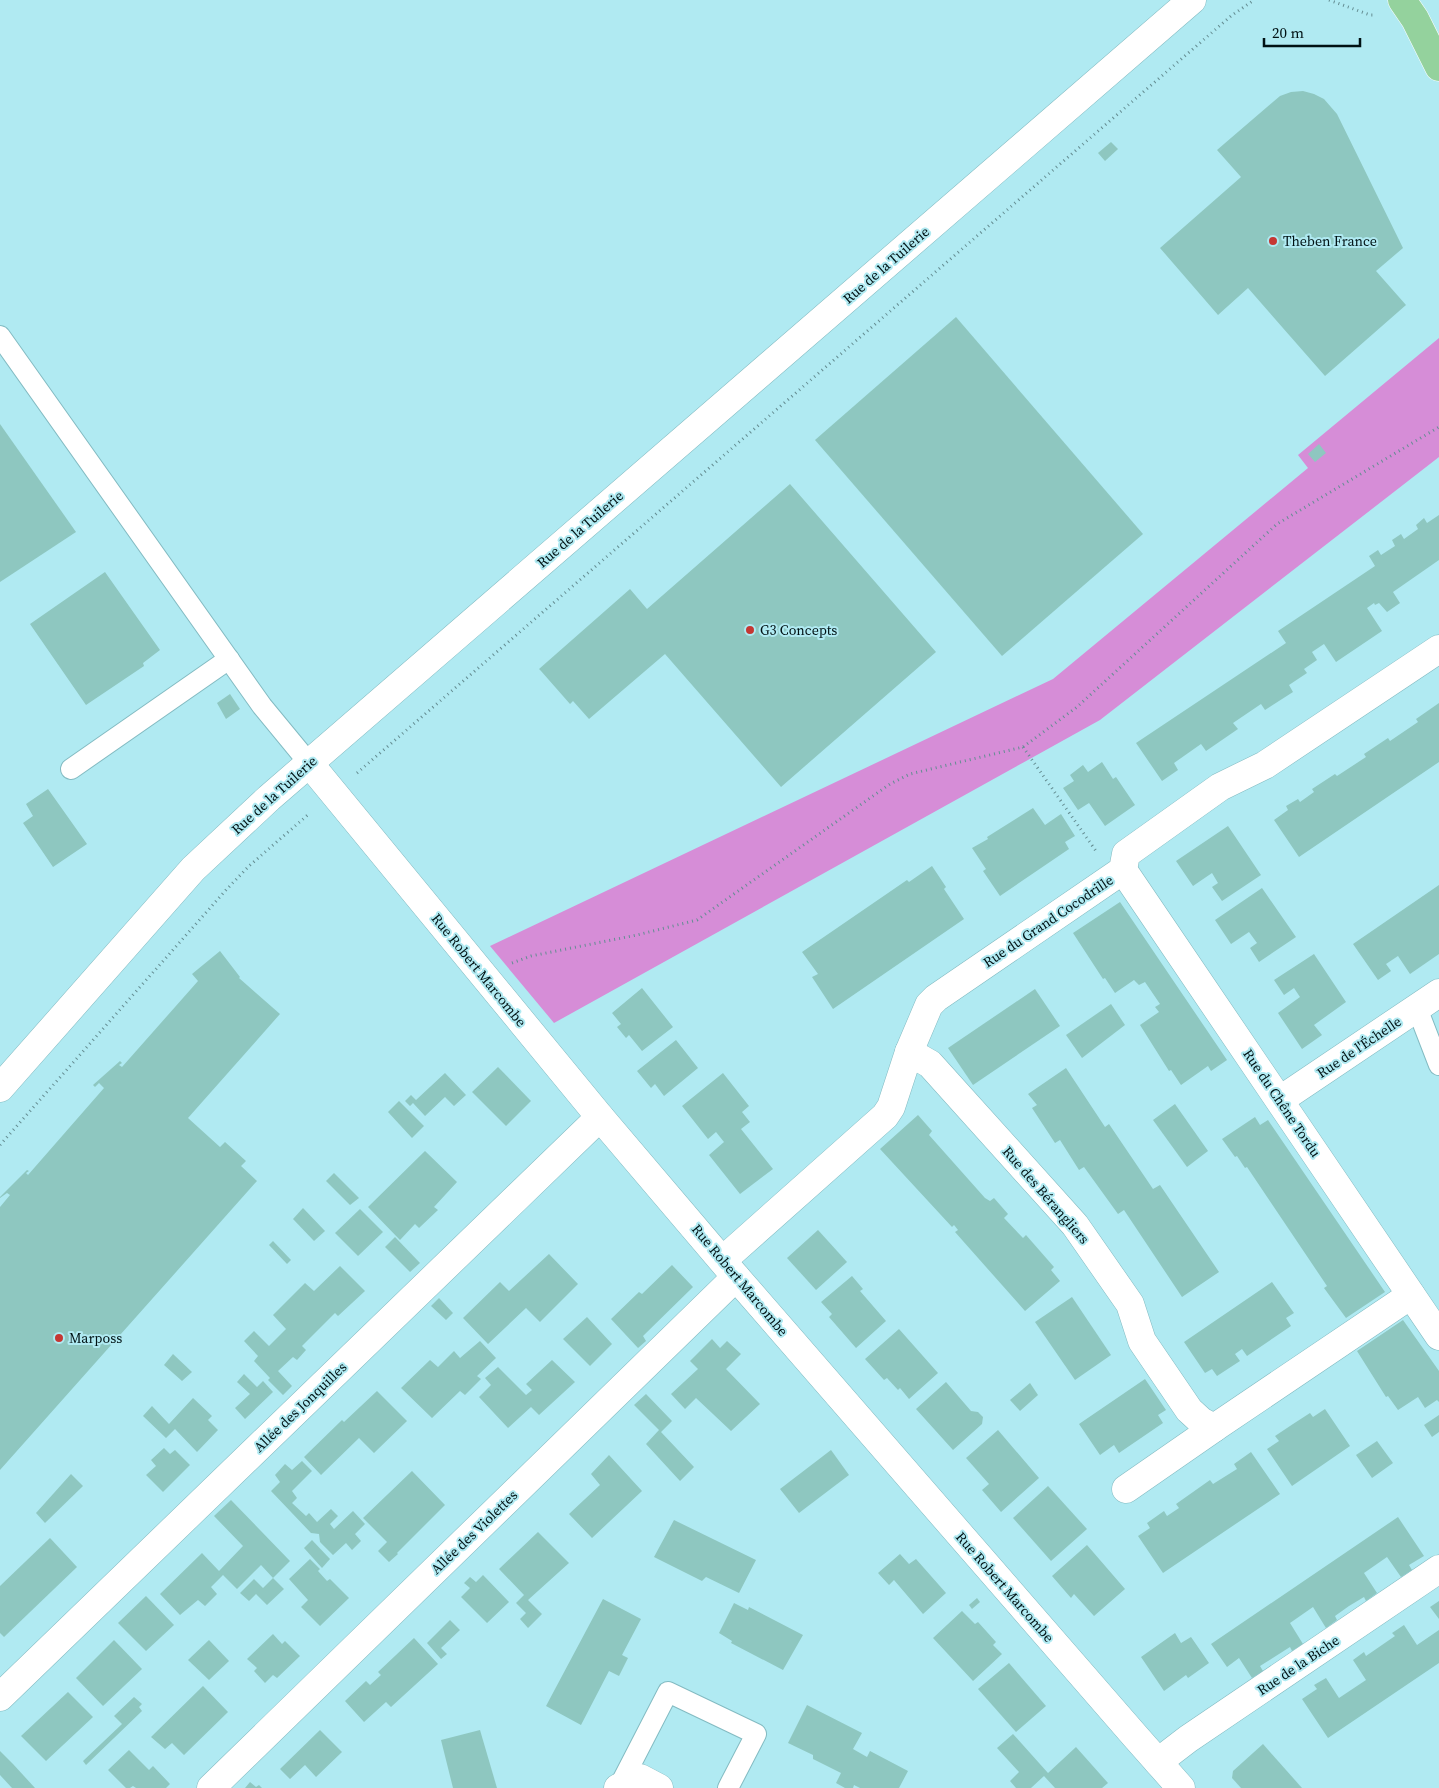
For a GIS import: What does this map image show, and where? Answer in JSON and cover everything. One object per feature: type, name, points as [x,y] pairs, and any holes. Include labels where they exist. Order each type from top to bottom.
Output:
[{"type":"main road","points":[[1402,0],[1415,19],[1439,67]]},
{"type":"street","name":"Rue de la Tuilerie","points":[[0,1088],[194,869],[269,798],[1192,1]]},
{"type":"street","name":"Rue du Grand Cocodrille","points":[[730,1269],[885,1116],[891,1107],[909,1052],[929,1005],[936,998],[1123,870],[1126,854],[1220,788],[1265,766],[1439,648]]},
{"type":"street","name":"Rue Robert Marcombe","points":[[309,763],[600,1117],[1181,1788]]},
{"type":"street","name":"Rue du Chêne Tordu","points":[[1123,870],[1439,1336]]},
{"type":"street","name":"Rue de l'Échelle","points":[[1280,1100],[1428,1001]]},
{"type":"street","name":"Rue des Bérangliers","points":[[909,1052],[930,1064],[1075,1225],[1130,1304],[1142,1341],[1189,1410],[1200,1421],[1214,1428]]},
{"type":"street","name":"Allée des Jonquilles","points":[[0,1698],[600,1117]]},
{"type":"street","name":"Allée des Violettes","points":[[211,1788],[730,1269]]},
{"type":"street","points":[[1126,1489],[1411,1295]]},
{"type":"street","name":"Rue de la Biche","points":[[1158,1762],[1188,1739],[1439,1569]]},
{"type":"street","points":[[618,1788],[640,1778],[659,1788]]},
{"type":"lane","points":[[0,336],[272,719],[309,763]]},
{"type":"lane","points":[[72,769],[229,659]]},
{"type":"lane","points":[[1428,1001],[1439,1065]]},
{"type":"lane","points":[[618,1788],[668,1692],[756,1734],[728,1788]]},
{"type":"path","points":[[0,1145],[226,890],[250,866],[1231,16],[1254,0]]},
{"type":"path","points":[[508,965],[531,956],[637,936],[697,920],[890,784],[910,774],[1023,747],[1077,707],[1278,524],[1439,427]]},
{"type":"path","points":[[1023,747],[1097,852]]},
{"type":"shaded area","points":[[1439,338],[1439,457],[1100,720],[554,1023],[490,946],[1053,679],[1308,468],[1298,455]]},
{"type":"building","name":"Theben France","points":[[1303,91],[1324,99],[1337,114],[1403,248],[1376,271],[1406,305],[1325,376],[1248,288],[1218,315],[1160,248],[1241,177],[1217,150],[1280,96],[1291,92]]},
{"type":"building","points":[[1111,142],[1118,149],[1105,161],[1098,153]]},
{"type":"building","points":[[956,317],[1143,534],[1002,656],[815,440]]},
{"type":"building","points":[[0,424],[76,532],[0,582]]},
{"type":"building","points":[[1319,444],[1326,453],[1315,462],[1308,454]]},
{"type":"building","name":"G3 Concepts","points":[[790,484],[936,652],[781,787],[665,654],[589,719],[573,701],[570,704],[539,669],[630,589],[647,609]]},
{"type":"building","points":[[1439,515],[1439,560],[1393,592],[1400,603],[1387,612],[1379,603],[1375,605],[1374,603],[1367,608],[1382,631],[1336,662],[1324,644],[1312,652],[1317,660],[1304,669],[1307,673],[1289,685],[1293,692],[1265,710],[1261,704],[1233,723],[1238,729],[1206,751],[1201,744],[1174,763],[1178,770],[1162,781],[1136,743],[1286,643],[1278,631],[1375,566],[1369,556],[1378,550],[1381,555],[1395,546],[1392,540],[1401,534],[1404,539],[1418,529],[1416,525],[1424,518],[1427,523]]},
{"type":"building","points":[[105,572],[160,650],[143,663],[144,666],[86,705],[30,624]]},
{"type":"building","points":[[230,694],[240,709],[226,719],[217,703]]},
{"type":"building","points":[[1439,703],[1439,762],[1299,857],[1274,820],[1288,810],[1286,806],[1298,799],[1300,802],[1314,792],[1312,789],[1335,774],[1337,776],[1366,757],[1364,754],[1388,738],[1390,741],[1418,722],[1416,719]]},
{"type":"building","points":[[1102,762],[1113,779],[1116,777],[1135,805],[1105,826],[1089,803],[1078,810],[1063,788],[1074,781],[1070,775],[1083,765],[1088,772]]},
{"type":"building","points":[[48,789],[87,844],[53,867],[23,823],[33,816],[26,804]]},
{"type":"building","points":[[1033,808],[1045,825],[1061,814],[1075,836],[1065,842],[1069,849],[1000,896],[983,871],[986,869],[972,848]]},
{"type":"building","points":[[1228,826],[1261,875],[1222,901],[1212,887],[1218,883],[1212,873],[1193,886],[1176,861]]},
{"type":"building","points":[[932,866],[946,887],[944,889],[964,919],[833,1009],[812,977],[818,974],[802,952],[907,880],[909,882]]},
{"type":"building","points":[[1439,885],[1439,954],[1410,974],[1398,956],[1386,964],[1391,971],[1378,980],[1353,944]]},
{"type":"building","points":[[1262,888],[1296,937],[1259,962],[1250,948],[1257,943],[1249,932],[1231,944],[1215,920]]},
{"type":"building","points":[[1120,902],[1227,1060],[1211,1071],[1208,1066],[1181,1085],[1171,1070],[1169,1071],[1140,1025],[1159,1012],[1155,1007],[1160,1004],[1145,982],[1139,985],[1134,980],[1115,993],[1105,978],[1103,979],[1073,933]]},
{"type":"building","name":"Marposs","points":[[220,951],[239,978],[280,1014],[188,1118],[220,1147],[225,1142],[246,1161],[241,1166],[257,1181],[0,1470],[0,1207],[10,1195],[7,1193],[0,1197],[27,1170],[29,1171],[26,1173],[28,1175],[104,1088],[99,1083],[95,1087],[93,1085],[120,1061],[122,1063],[119,1065],[122,1067],[198,981],[192,974]]},
{"type":"building","points":[[1314,954],[1346,1002],[1314,1025],[1322,1035],[1302,1049],[1278,1013],[1300,997],[1294,988],[1284,995],[1274,980]]},
{"type":"building","points":[[642,988],[673,1027],[642,1051],[629,1035],[626,1038],[617,1027],[621,1024],[612,1013]]},
{"type":"building","points":[[1035,989],[1060,1026],[973,1085],[948,1048]]},
{"type":"building","points":[[1111,1004],[1125,1025],[1082,1058],[1066,1035]]},
{"type":"building","points":[[676,1040],[698,1068],[664,1096],[655,1084],[651,1088],[637,1071]]},
{"type":"building","points":[[498,1067],[531,1101],[506,1126],[472,1092]]},
{"type":"building","points":[[1066,1068],[1105,1127],[1109,1124],[1153,1189],[1160,1185],[1219,1272],[1182,1297],[1124,1210],[1118,1214],[1084,1167],[1079,1170],[1060,1140],[1055,1143],[1032,1108],[1037,1105],[1028,1094]]},
{"type":"building","points":[[445,1073],[466,1095],[454,1106],[445,1097],[425,1116],[413,1103],[410,1106],[405,1101],[411,1095],[416,1100]]},
{"type":"building","points":[[723,1073],[749,1106],[742,1112],[750,1122],[741,1129],[773,1169],[740,1194],[709,1155],[724,1142],[716,1132],[708,1139],[682,1106]]},
{"type":"building","points":[[399,1101],[424,1126],[412,1138],[388,1112]]},
{"type":"building","points":[[1175,1104],[1208,1151],[1187,1167],[1153,1120]]},
{"type":"building","points":[[918,1115],[932,1131],[929,1135],[985,1198],[990,1201],[994,1198],[1008,1214],[1004,1218],[1023,1238],[1026,1235],[1054,1267],[1051,1270],[1060,1281],[1025,1311],[955,1232],[958,1230],[954,1225],[952,1227],[880,1149]]},
{"type":"building","points":[[1255,1117],[1260,1125],[1268,1120],[1385,1292],[1346,1318],[1324,1288],[1327,1286],[1247,1167],[1245,1168],[1237,1156],[1235,1157],[1222,1139]]},
{"type":"building","points":[[425,1151],[457,1182],[434,1207],[438,1210],[419,1228],[415,1224],[400,1240],[368,1207]]},
{"type":"building","points":[[334,1173],[359,1198],[350,1205],[326,1181]]},
{"type":"building","points":[[303,1208],[325,1231],[314,1241],[293,1219]]},
{"type":"building","points":[[360,1209],[383,1232],[358,1256],[335,1233]]},
{"type":"building","points":[[818,1230],[847,1262],[816,1290],[787,1258]]},
{"type":"building","points":[[395,1237],[420,1263],[410,1272],[385,1247]]},
{"type":"building","points":[[273,1241],[291,1260],[287,1264],[269,1245]]},
{"type":"building","points":[[549,1254],[578,1284],[540,1322],[526,1308],[488,1344],[463,1318],[500,1282],[509,1291]]},
{"type":"building","points":[[672,1265],[693,1287],[643,1336],[646,1341],[638,1348],[611,1319],[639,1292],[642,1294]]},
{"type":"building","points":[[340,1266],[365,1291],[338,1316],[335,1313],[302,1346],[306,1350],[297,1360],[293,1357],[278,1371],[292,1386],[283,1395],[268,1380],[270,1378],[254,1361],[258,1356],[244,1341],[254,1331],[269,1346],[286,1329],[273,1315],[305,1283],[314,1291]]},
{"type":"building","points":[[852,1276],[863,1289],[860,1291],[886,1321],[856,1348],[829,1317],[832,1314],[821,1302]]},
{"type":"building","points":[[1272,1282],[1294,1313],[1286,1318],[1291,1326],[1247,1356],[1242,1349],[1235,1354],[1240,1361],[1217,1376],[1212,1369],[1205,1373],[1184,1342]]},
{"type":"building","points":[[1072,1297],[1111,1355],[1075,1380],[1035,1322]]},
{"type":"building","points":[[439,1298],[453,1313],[446,1320],[431,1306]]},
{"type":"building","points":[[587,1317],[612,1344],[590,1366],[563,1339]]},
{"type":"building","points":[[1403,1320],[1439,1371],[1439,1402],[1437,1400],[1425,1408],[1418,1397],[1398,1410],[1388,1396],[1386,1397],[1357,1351]]},
{"type":"building","points":[[899,1329],[938,1373],[909,1399],[900,1388],[898,1390],[887,1378],[884,1380],[865,1359]]},
{"type":"building","points":[[712,1339],[720,1348],[727,1341],[741,1354],[726,1369],[760,1404],[731,1431],[696,1398],[685,1409],[671,1394],[698,1369],[690,1361]]},
{"type":"building","points":[[480,1341],[496,1358],[477,1376],[481,1379],[465,1395],[460,1391],[432,1418],[401,1388],[430,1360],[438,1367],[454,1351],[460,1358]]},
{"type":"building","points":[[173,1354],[192,1372],[182,1381],[164,1365]]},
{"type":"building","points":[[552,1360],[575,1382],[539,1415],[531,1407],[508,1428],[479,1397],[491,1385],[485,1378],[498,1367],[526,1395],[532,1390],[526,1384]]},
{"type":"building","points":[[244,1374],[257,1387],[263,1381],[273,1392],[245,1419],[235,1408],[250,1394],[237,1382]]},
{"type":"building","points":[[1145,1379],[1166,1410],[1158,1415],[1163,1423],[1119,1453],[1114,1445],[1100,1455],[1079,1424]]},
{"type":"building","points":[[946,1382],[971,1411],[978,1412],[983,1417],[982,1424],[953,1450],[916,1409]]},
{"type":"building","points":[[1030,1383],[1038,1395],[1020,1411],[1010,1400]]},
{"type":"building","points":[[377,1391],[407,1421],[374,1453],[359,1438],[321,1475],[304,1457],[342,1420],[344,1422]]},
{"type":"building","points":[[646,1394],[672,1421],[661,1432],[694,1467],[680,1481],[646,1444],[659,1430],[634,1405]]},
{"type":"building","points":[[193,1398],[212,1416],[208,1420],[218,1430],[197,1452],[175,1429],[166,1438],[143,1416],[152,1406],[169,1424]]},
{"type":"building","points":[[1325,1409],[1350,1446],[1292,1486],[1267,1449],[1279,1441],[1275,1436],[1310,1413],[1313,1417]]},
{"type":"building","points":[[1439,1415],[1439,1432],[1432,1437],[1424,1425]]},
{"type":"building","points":[[998,1430],[1039,1478],[1001,1512],[982,1490],[989,1484],[966,1458]]},
{"type":"building","points":[[1377,1441],[1393,1463],[1372,1478],[1356,1455]]},
{"type":"building","points":[[164,1448],[170,1454],[175,1450],[190,1465],[163,1492],[146,1475],[156,1466],[151,1460]]},
{"type":"building","points":[[831,1450],[849,1475],[799,1513],[780,1489]]},
{"type":"building","points":[[1251,1452],[1280,1494],[1163,1573],[1138,1536],[1150,1528],[1147,1523],[1164,1511],[1167,1516],[1179,1508],[1176,1504],[1210,1480],[1213,1484],[1237,1469],[1234,1464]]},
{"type":"building","points":[[609,1455],[642,1491],[592,1538],[569,1514],[600,1485],[591,1474]]},
{"type":"building","points":[[302,1461],[312,1471],[292,1491],[297,1498],[292,1503],[306,1516],[309,1513],[317,1522],[331,1509],[338,1516],[330,1524],[334,1529],[353,1511],[365,1524],[355,1534],[361,1541],[352,1550],[346,1543],[333,1555],[320,1542],[319,1534],[311,1533],[271,1491],[280,1482],[275,1475],[285,1464],[292,1470]]},
{"type":"building","points":[[412,1471],[445,1505],[389,1562],[378,1551],[387,1542],[363,1518]]},
{"type":"building","points":[[71,1474],[83,1486],[45,1523],[36,1513]]},
{"type":"building","points":[[1048,1486],[1087,1529],[1051,1561],[1013,1518]]},
{"type":"building","points":[[231,1500],[290,1561],[273,1578],[261,1565],[237,1589],[223,1575],[211,1587],[217,1594],[205,1606],[198,1600],[180,1615],[160,1594],[202,1553],[219,1571],[243,1546],[214,1516]]},
{"type":"building","points":[[1398,1517],[1424,1556],[1409,1565],[1412,1570],[1401,1577],[1387,1557],[1364,1573],[1377,1593],[1366,1601],[1364,1597],[1349,1606],[1335,1616],[1337,1620],[1326,1628],[1313,1607],[1290,1623],[1303,1644],[1292,1651],[1290,1647],[1260,1666],[1263,1671],[1252,1678],[1239,1658],[1227,1667],[1211,1644]]},
{"type":"building","points":[[674,1520],[756,1560],[739,1593],[706,1577],[702,1581],[654,1557]]},
{"type":"building","points":[[538,1532],[569,1563],[528,1600],[542,1614],[528,1628],[520,1619],[526,1613],[516,1603],[524,1595],[499,1569]]},
{"type":"building","points":[[50,1538],[77,1567],[4,1637],[0,1633],[0,1586]]},
{"type":"building","points":[[312,1540],[330,1559],[322,1568],[304,1548]]},
{"type":"building","points":[[1087,1545],[1125,1589],[1094,1616],[1074,1594],[1071,1598],[1052,1576]]},
{"type":"building","points":[[900,1554],[909,1564],[916,1559],[946,1593],[923,1614],[894,1580],[889,1585],[878,1573]]},
{"type":"building","points":[[310,1559],[320,1569],[318,1571],[327,1581],[330,1579],[349,1598],[320,1626],[301,1607],[308,1600],[289,1579]]},
{"type":"building","points":[[483,1575],[509,1602],[487,1623],[461,1597],[470,1588],[464,1583],[470,1577],[476,1582]]},
{"type":"building","points":[[273,1578],[284,1589],[267,1605],[256,1594],[249,1601],[240,1593],[254,1579],[263,1588]]},
{"type":"building","points":[[146,1596],[174,1625],[146,1651],[118,1623]]},
{"type":"building","points":[[977,1598],[980,1602],[972,1609],[969,1605]]},
{"type":"building","points":[[603,1599],[641,1619],[622,1655],[628,1658],[619,1676],[609,1671],[581,1725],[546,1706]]},
{"type":"building","points":[[1439,1601],[1439,1619],[1430,1607]]},
{"type":"building","points":[[734,1603],[748,1610],[749,1607],[803,1635],[783,1670],[731,1643],[732,1641],[719,1633]]},
{"type":"building","points":[[962,1611],[975,1624],[978,1622],[996,1642],[993,1645],[1002,1654],[973,1681],[933,1638]]},
{"type":"building","points":[[450,1620],[460,1630],[441,1648],[447,1654],[441,1659],[427,1643]]},
{"type":"building","points":[[1404,1625],[1417,1645],[1439,1630],[1439,1663],[1328,1738],[1302,1699],[1317,1689],[1314,1685],[1326,1678],[1339,1698],[1366,1680],[1353,1660],[1364,1652],[1366,1656],[1395,1636],[1392,1633]]},
{"type":"building","points":[[1175,1633],[1181,1643],[1191,1637],[1209,1663],[1188,1678],[1186,1675],[1164,1691],[1141,1657]]},
{"type":"building","points":[[273,1634],[282,1644],[285,1641],[300,1656],[277,1678],[273,1675],[265,1683],[254,1671],[257,1668],[247,1659]]},
{"type":"building","points":[[414,1638],[438,1664],[391,1707],[386,1702],[364,1722],[345,1701],[366,1681],[370,1685],[381,1675],[378,1672]]},
{"type":"building","points":[[114,1640],[142,1669],[103,1706],[76,1678]]},
{"type":"building","points":[[209,1640],[229,1661],[209,1680],[188,1660]]},
{"type":"building","points":[[1009,1663],[1046,1706],[1016,1732],[978,1689]]},
{"type":"building","points":[[203,1686],[228,1712],[184,1755],[172,1743],[165,1749],[151,1737]]},
{"type":"building","points":[[68,1692],[93,1717],[46,1761],[21,1736]]},
{"type":"building","points":[[134,1697],[142,1704],[139,1707],[142,1711],[86,1765],[83,1761],[122,1724],[114,1716]]},
{"type":"building","points":[[807,1705],[862,1733],[853,1749],[867,1757],[870,1751],[908,1771],[899,1788],[860,1788],[854,1785],[853,1788],[845,1788],[836,1783],[841,1773],[813,1759],[813,1755],[788,1743]]},
{"type":"building","points":[[320,1730],[342,1752],[316,1777],[305,1765],[290,1779],[280,1769]]},
{"type":"building","points":[[480,1730],[497,1788],[453,1788],[441,1740]]},
{"type":"building","points":[[1013,1734],[1048,1773],[1076,1747],[1108,1783],[1102,1788],[1055,1788],[1044,1776],[1031,1788],[1016,1788],[1010,1781],[1019,1772],[997,1748]]},
{"type":"building","points":[[1263,1744],[1302,1788],[1241,1788],[1232,1778],[1233,1771]]},
{"type":"building","points":[[129,1750],[149,1770],[153,1766],[170,1784],[166,1788],[136,1788],[133,1786],[126,1788],[108,1770]]},
{"type":"building","points":[[0,1751],[35,1788],[12,1788],[0,1775]]},
{"type":"building","points":[[250,1782],[256,1787],[259,1785],[262,1788],[245,1788]]},
{"type":"place","name":"Theben France","points":[[1273,241]]},
{"type":"place","name":"G3 Concepts","points":[[750,630]]},
{"type":"place","name":"Marposs","points":[[59,1338]]}]
